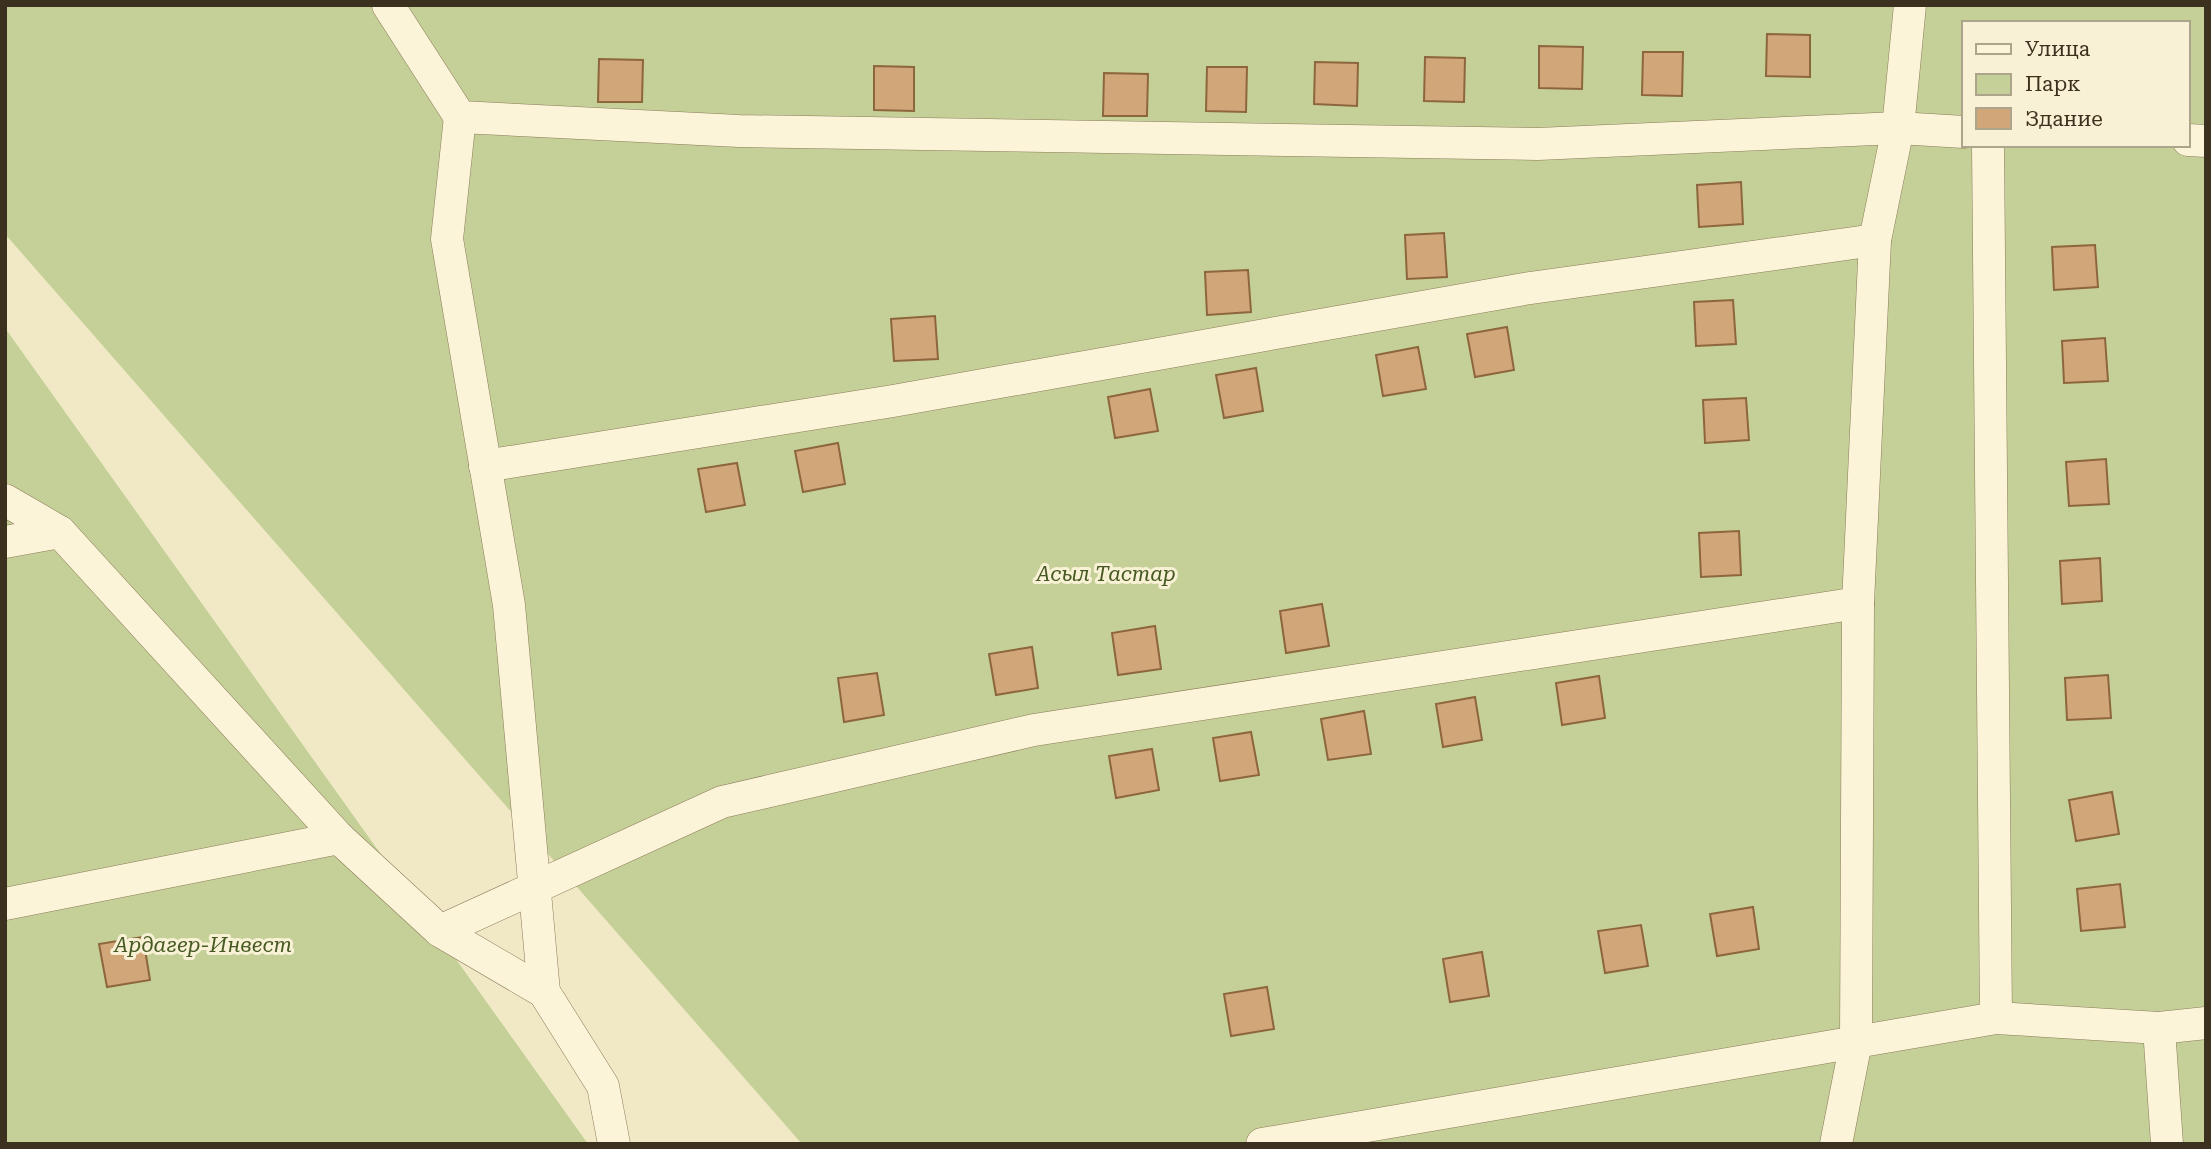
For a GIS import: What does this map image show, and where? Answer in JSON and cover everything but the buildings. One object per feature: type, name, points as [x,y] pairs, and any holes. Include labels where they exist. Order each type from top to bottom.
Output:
[{"type":"street","points":[[388,5],[460,117],[447,239],[509,605],[544,992],[603,1086],[614,1144]]},
{"type":"street","points":[[1836,1144],[1856,1041],[1858,603],[1875,240],[1898,128],[1910,5]]},
{"type":"street","points":[[460,117],[739,131],[1538,144],[1898,128],[1962,132]]},
{"type":"street","points":[[1988,147],[1996,1018]]},
{"type":"street","points":[[485,466],[893,401],[1524,289],[1875,240]]},
{"type":"street","points":[[5,500],[60,532],[339,838],[440,931],[544,992]]},
{"type":"street","points":[[5,542],[60,532]]},
{"type":"street","points":[[440,931],[722,802],[1034,730],[1858,603]]},
{"type":"street","points":[[5,904],[339,838]]},
{"type":"street","points":[[1262,1144],[1996,1018],[2159,1028],[2206,1023]]},
{"type":"street","points":[[2159,1028],[2167,1144]]},
{"type":"green space","name":"Асыл Тастар","points":[[5,5],[2206,5],[2206,1144],[802,1144],[5,234]]},
{"type":"green space","name":"Ардагер-Инвест","points":[[5,328],[588,1144],[5,1144]]}]
